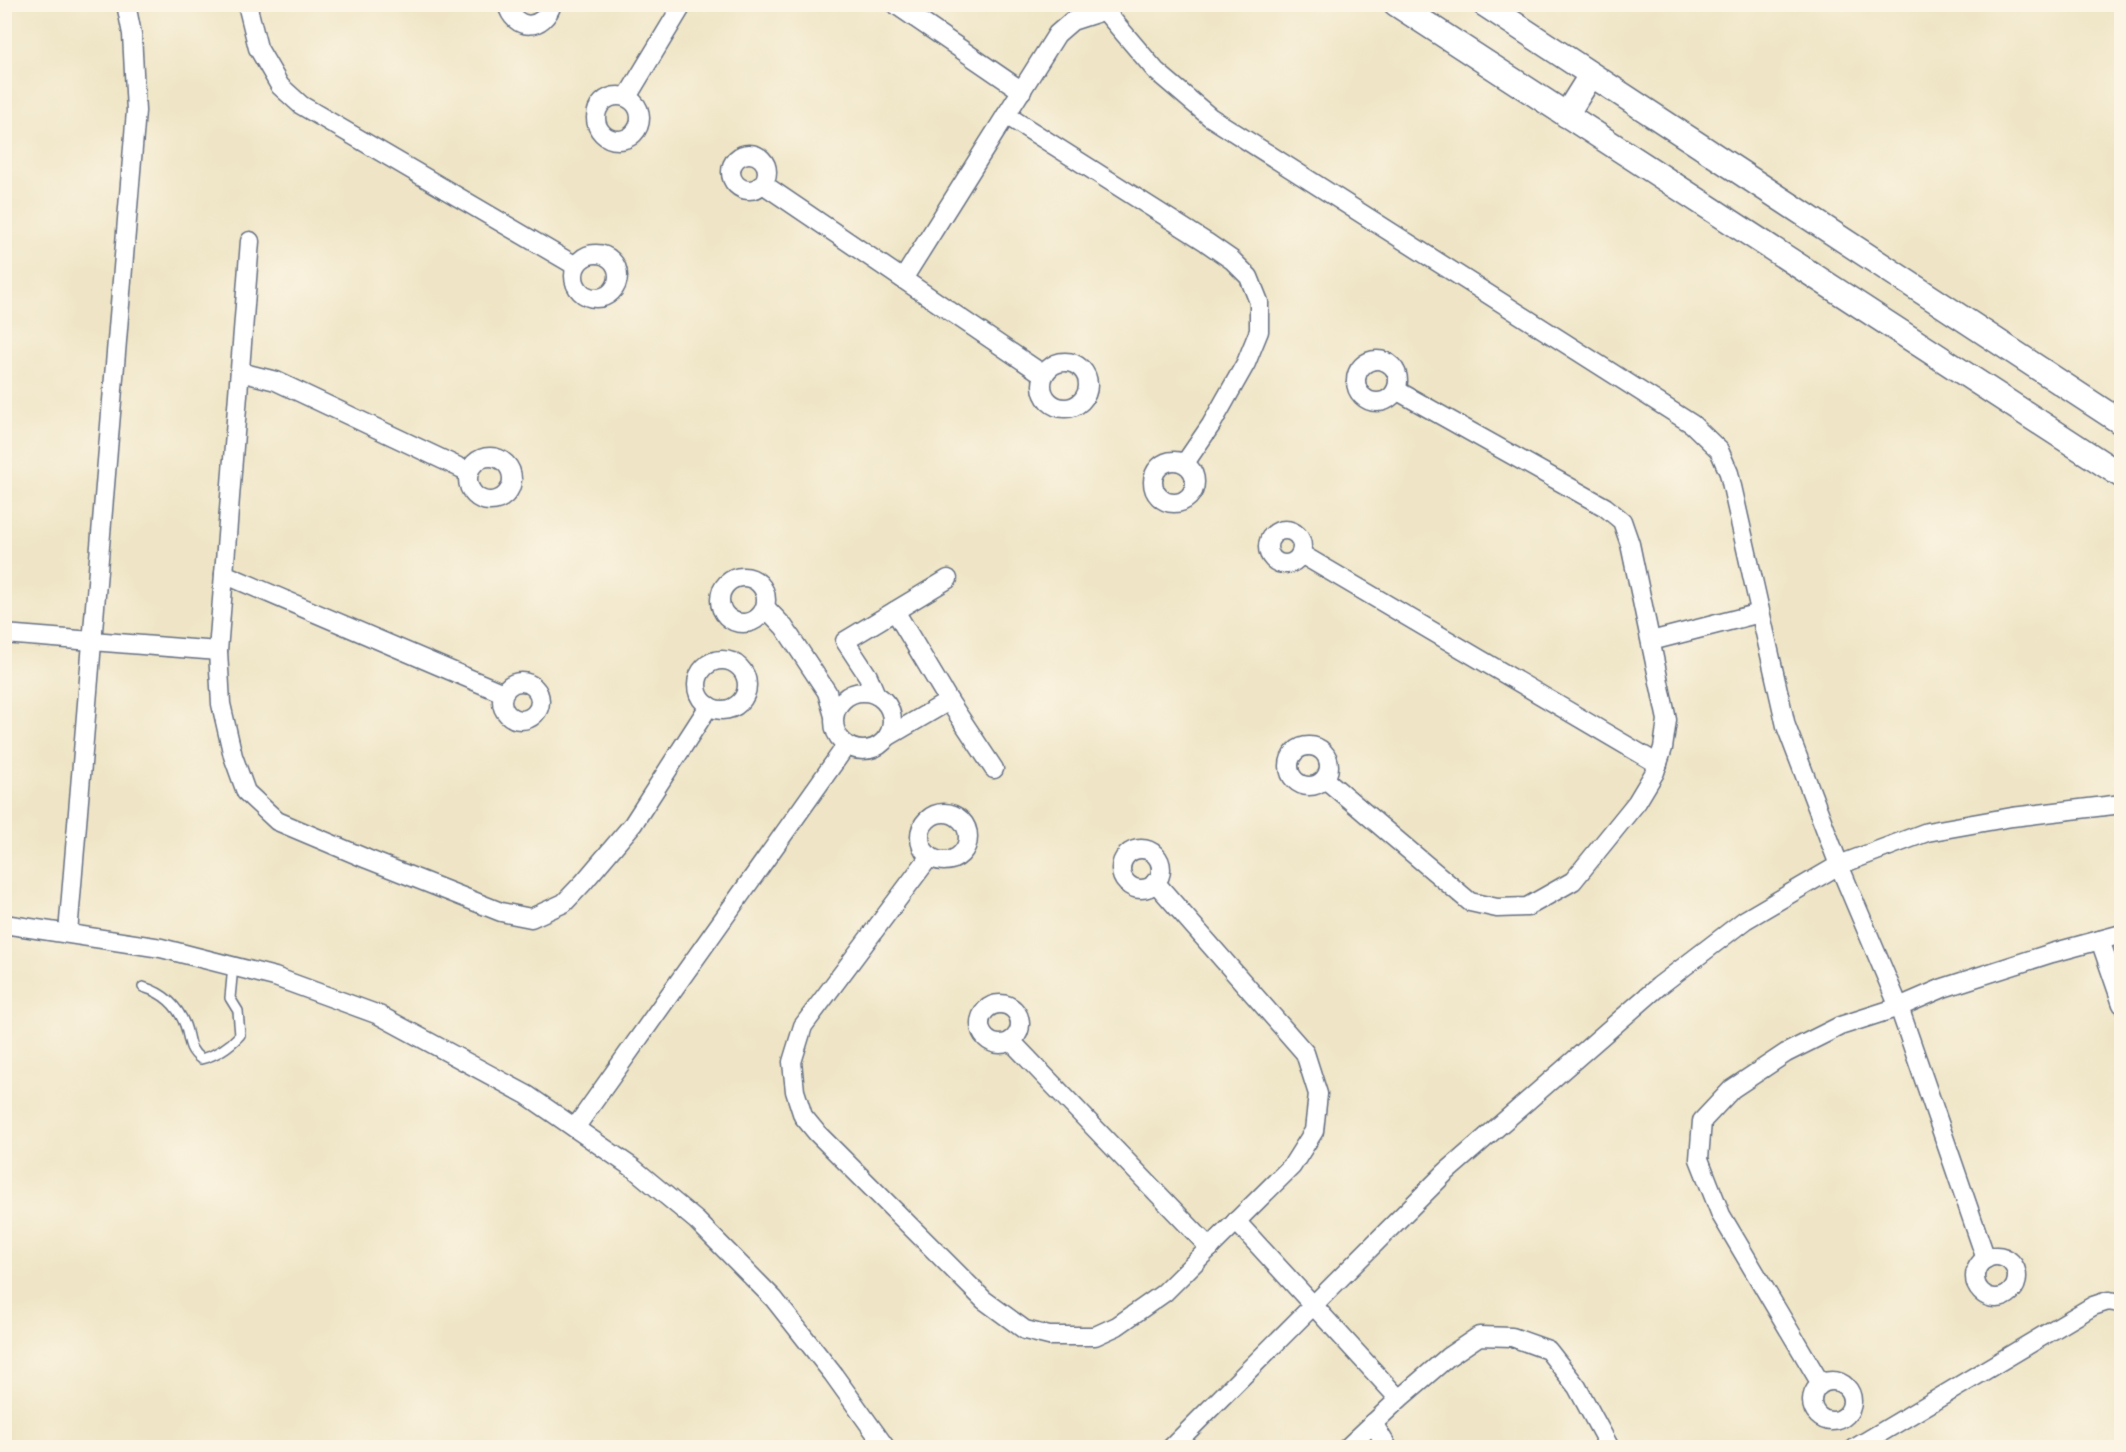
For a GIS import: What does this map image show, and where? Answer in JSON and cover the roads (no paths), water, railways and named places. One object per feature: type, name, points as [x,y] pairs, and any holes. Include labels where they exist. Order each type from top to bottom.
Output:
[{"type":"main road","points":[[1396,4],[2121,476]]},
{"type":"main road","points":[[1485,4],[2121,423]]},
{"type":"main road","points":[[1566,115],[1591,75]]},
{"type":"street","points":[[68,933],[136,111],[132,34],[126,4]]},
{"type":"street","points":[[247,4],[258,48],[280,87],[301,105],[576,266]]},
{"type":"street","points":[[507,4],[513,18],[526,25],[540,22],[549,12],[552,4]]},
{"type":"street","points":[[627,97],[683,4]]},
{"type":"street","points":[[895,4],[1022,91]]},
{"type":"street","points":[[903,279],[1058,34],[1072,21],[1101,8],[1155,71],[1210,117],[1692,424],[1719,450],[1730,473],[1786,726],[1839,865],[1899,1007],[1986,1259]]},
{"type":"street","points":[[1006,115],[1206,242],[1232,260],[1249,277],[1259,302],[1259,331],[1246,363],[1211,425],[1185,463]]},
{"type":"street","points":[[763,183],[1044,375]]},
{"type":"street","points":[[250,240],[218,651],[221,704],[233,756],[246,792],[277,821],[367,860],[501,912],[531,918],[564,903],[633,824],[709,706]]},
{"type":"street","points":[[240,372],[276,381],[469,472]]},
{"type":"street","points":[[1324,779],[1470,902],[1497,908],[1527,907],[1573,881],[1637,802],[1658,764],[1667,720],[1630,544],[1622,521],[1605,507],[1396,390]]},
{"type":"street","points":[[1301,554],[1658,764]]},
{"type":"street","points":[[224,574],[503,693]]},
{"type":"street","points":[[876,695],[868,676],[845,641],[948,579]]},
{"type":"street","points":[[766,608],[784,627],[834,704],[835,730],[846,746],[865,751],[874,749],[888,736],[892,727],[892,718],[884,701],[876,695],[867,692],[857,693],[834,704]]},
{"type":"street","points":[[895,611],[949,701],[994,769]]},
{"type":"street","points":[[1651,641],[1760,613]]},
{"type":"street","points":[[4,634],[218,651]]},
{"type":"street","points":[[857,693],[868,676]]},
{"type":"street","points":[[888,736],[949,701]]},
{"type":"street","points":[[892,718],[912,723]]},
{"type":"street","points":[[575,1128],[846,746]]},
{"type":"street","points":[[1171,1448],[1445,1173],[1659,986],[1745,920],[1839,865],[1927,832],[2012,817],[2121,804]]},
{"type":"street","points":[[930,856],[803,1026],[792,1062],[795,1091],[803,1116],[817,1133],[984,1299],[1025,1330],[1050,1336],[1095,1336],[1117,1326],[1164,1293],[1292,1166],[1314,1131],[1318,1094],[1305,1053],[1155,882]]},
{"type":"street","points":[[4,924],[161,948],[275,977],[379,1015],[527,1095],[633,1168],[697,1221],[774,1299],[833,1374],[886,1448]]},
{"type":"street","points":[[1821,1384],[1721,1215],[1699,1158],[1702,1121],[1732,1089],[1786,1053],[1840,1026],[1899,1007],[1943,988],[2052,953],[2121,934]]},
{"type":"street","points":[[2100,940],[2121,1004]]},
{"type":"street","points":[[1011,1041],[1210,1248]]},
{"type":"street","points":[[1236,1221],[1399,1399]]},
{"type":"street","points":[[1855,1448],[2093,1306],[2108,1301],[2121,1303]]},
{"type":"street","points":[[1347,1448],[1448,1357],[1479,1336],[1512,1337],[1548,1350],[1577,1387],[1610,1448]]},
{"type":"street","points":[[1373,1423],[1388,1448]]},
{"type":"lane","points":[[143,987],[160,992],[174,1006],[185,1025],[188,1044],[194,1054],[201,1059],[214,1056],[232,1044],[240,1035],[238,1011],[230,998],[232,966]]}]
